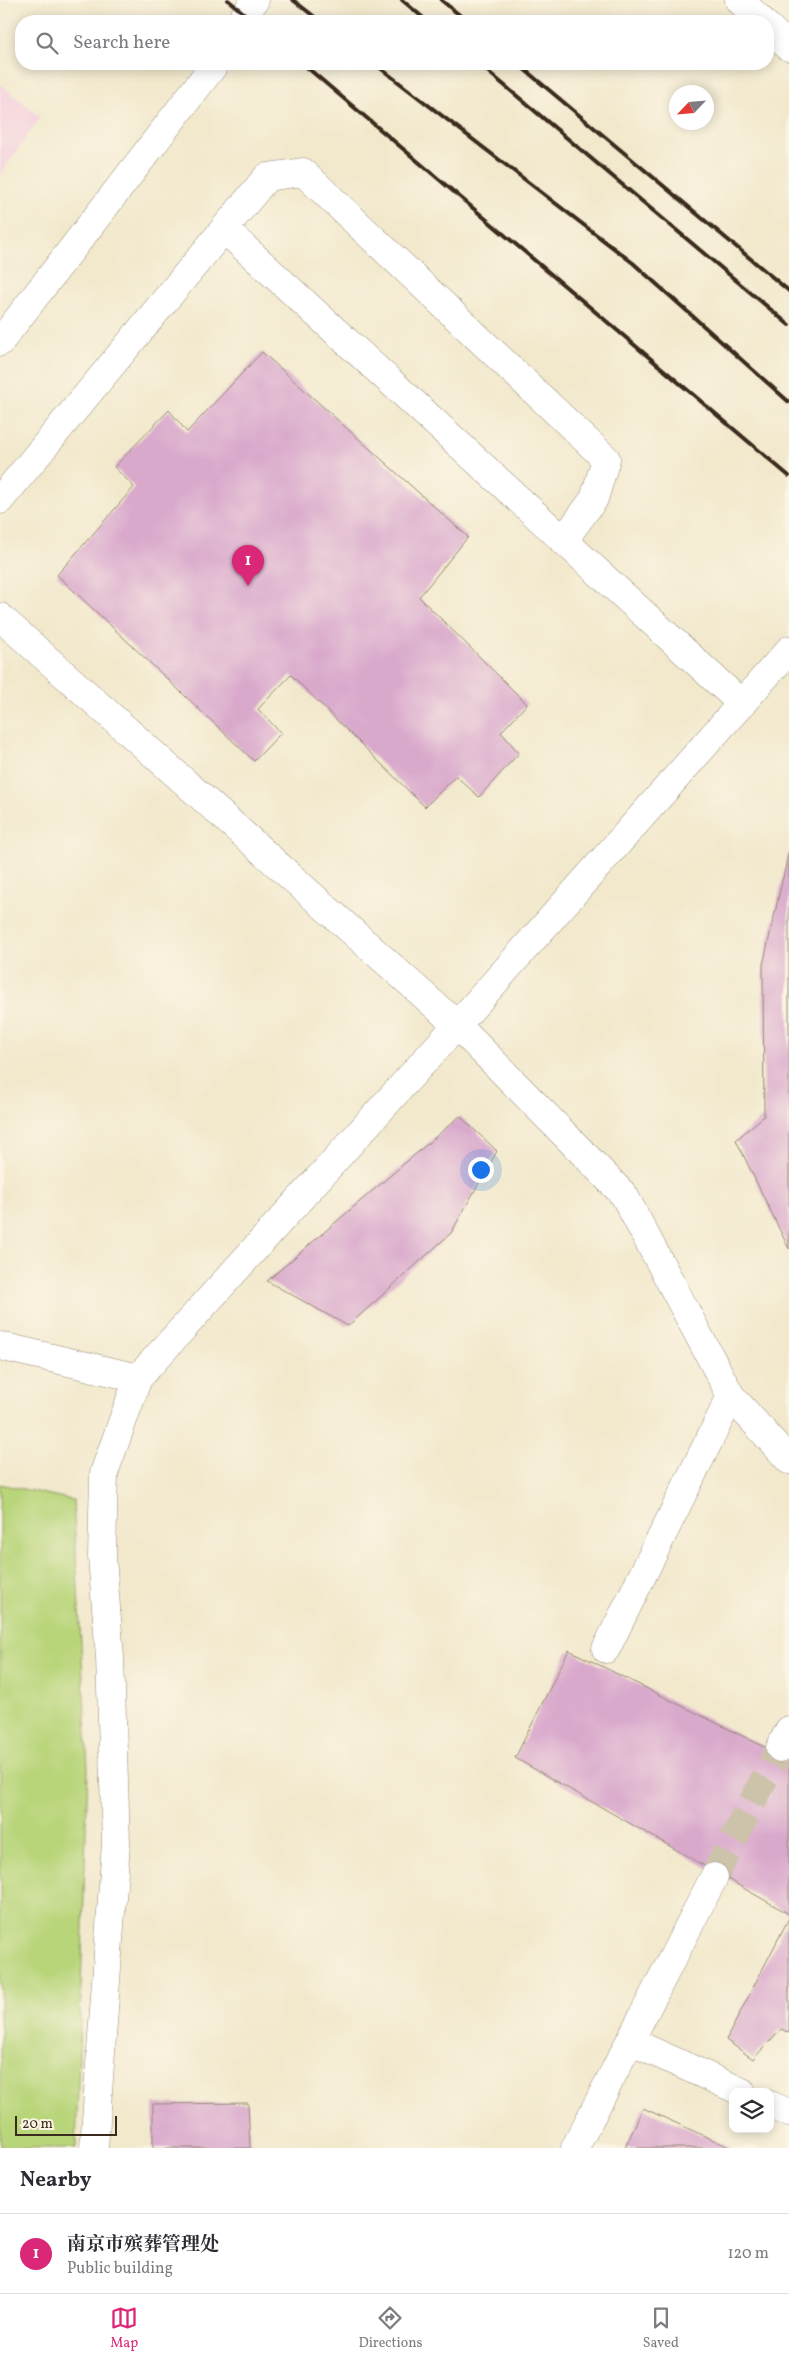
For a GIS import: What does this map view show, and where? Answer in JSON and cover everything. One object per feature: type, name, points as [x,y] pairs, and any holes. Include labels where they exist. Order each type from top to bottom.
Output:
[{"type":"street","points":[[245,15],[255,0]]},
{"type":"street","points":[[739,0],[755,15]]},
{"type":"street","points":[[774,33],[789,47]]},
{"type":"street","points":[[0,342],[210,70]]},
{"type":"street","points":[[0,500],[267,177],[303,172],[606,459],[594,499],[564,541]]},
{"type":"street","points":[[224,229],[742,704]]},
{"type":"street","points":[[0,616],[457,1025],[624,1194],[731,1396],[789,1460]]},
{"type":"street","points":[[94,2148],[116,1843],[110,1657],[102,1557],[104,1473],[138,1378],[457,1025],[789,650]]},
{"type":"street","points":[[0,1346],[138,1378]]},
{"type":"street","points":[[606,1649],[731,1396]]},
{"type":"street","points":[[576,2148],[714,1877]]},
{"type":"street","points":[[630,2041],[733,2088]]},
{"type":"street","points":[[774,2107],[789,2113]]},
{"type":"shaded area","points":[[0,84],[40,117],[0,175]]},
{"type":"green space","points":[[0,1484],[73,1500],[88,1769],[76,2148],[0,2148]]},
{"type":"building","points":[[262,352],[468,537],[419,597],[527,704],[501,732],[519,753],[479,797],[456,776],[425,807],[291,675],[258,709],[281,733],[254,761],[57,575],[134,487],[114,467],[169,410],[187,432]]},
{"type":"building","points":[[789,851],[789,1249],[736,1140],[764,1116],[763,965]]},
{"type":"building","points":[[460,1116],[497,1151],[451,1233],[348,1326],[267,1281]]},
{"type":"building","points":[[569,1650],[789,1759],[789,1914],[515,1758]]},
{"type":"building","points":[[789,1918],[789,2033],[781,2029],[753,2059],[726,2040]]},
{"type":"building","points":[[248,2103],[250,2148],[153,2148],[153,2104]]},
{"type":"building","points":[[643,2108],[731,2148],[625,2148]]},
{"type":"tunnel","points":[[714,1877],[780,1748]]},
{"type":"railway","points":[[228,0],[246,15]]},
{"type":"railway","points":[[293,0],[312,15]]},
{"type":"railway","points":[[402,0],[420,15]]},
{"type":"railway","points":[[441,0],[460,15]]},
{"type":"railway","points":[[310,70],[789,476]]},
{"type":"railway","points":[[383,70],[633,263],[789,402]]},
{"type":"railway","points":[[486,70],[789,325]]},
{"type":"railway","points":[[525,70],[789,291]]},
{"type":"place","name":"南京市殡葬管理处","points":[[248,586]]}]
